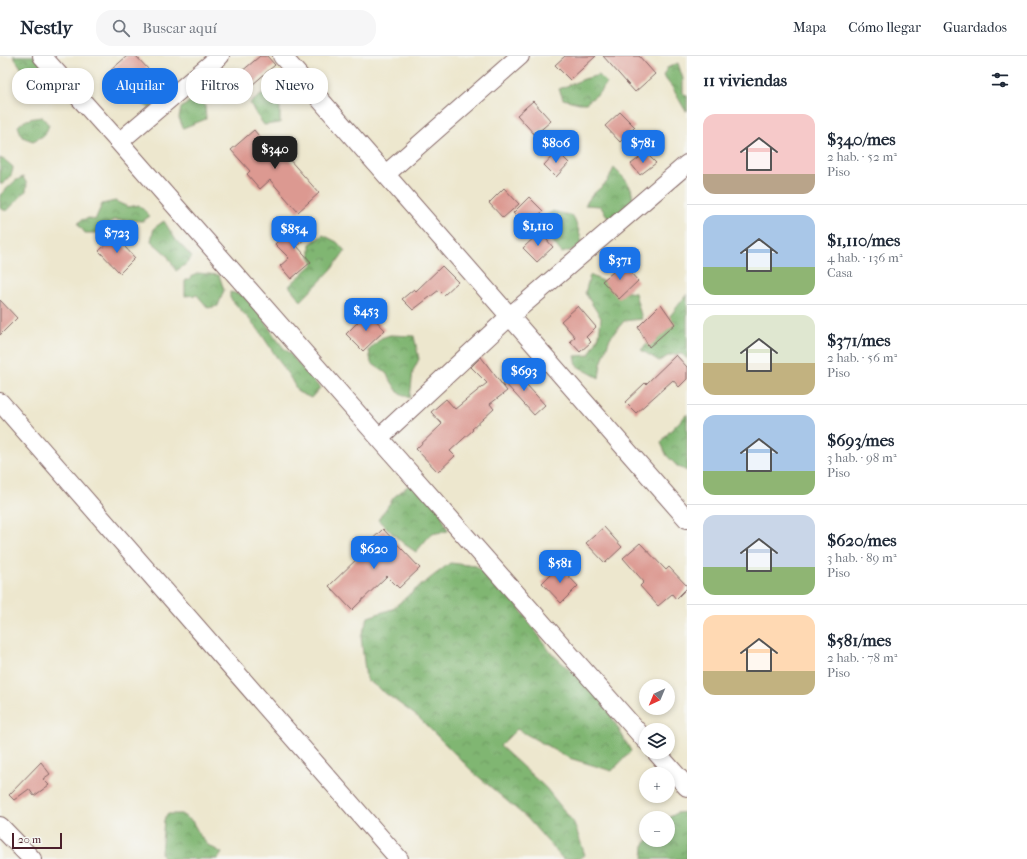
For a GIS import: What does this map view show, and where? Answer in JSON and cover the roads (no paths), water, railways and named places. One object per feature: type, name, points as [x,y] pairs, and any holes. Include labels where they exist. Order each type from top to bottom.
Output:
[{"type":"street","points":[[42,56],[639,733]]},
{"type":"street","points":[[119,142],[220,56]]},
{"type":"street","points":[[282,56],[687,519]]},
{"type":"street","points":[[386,174],[520,56]]},
{"type":"street","points":[[379,438],[510,316],[687,164]]},
{"type":"street","points":[[0,402],[389,855]]},
{"type":"street","points":[[662,759],[687,787]]},
{"type":"street","points":[[0,826],[32,859]]}]
